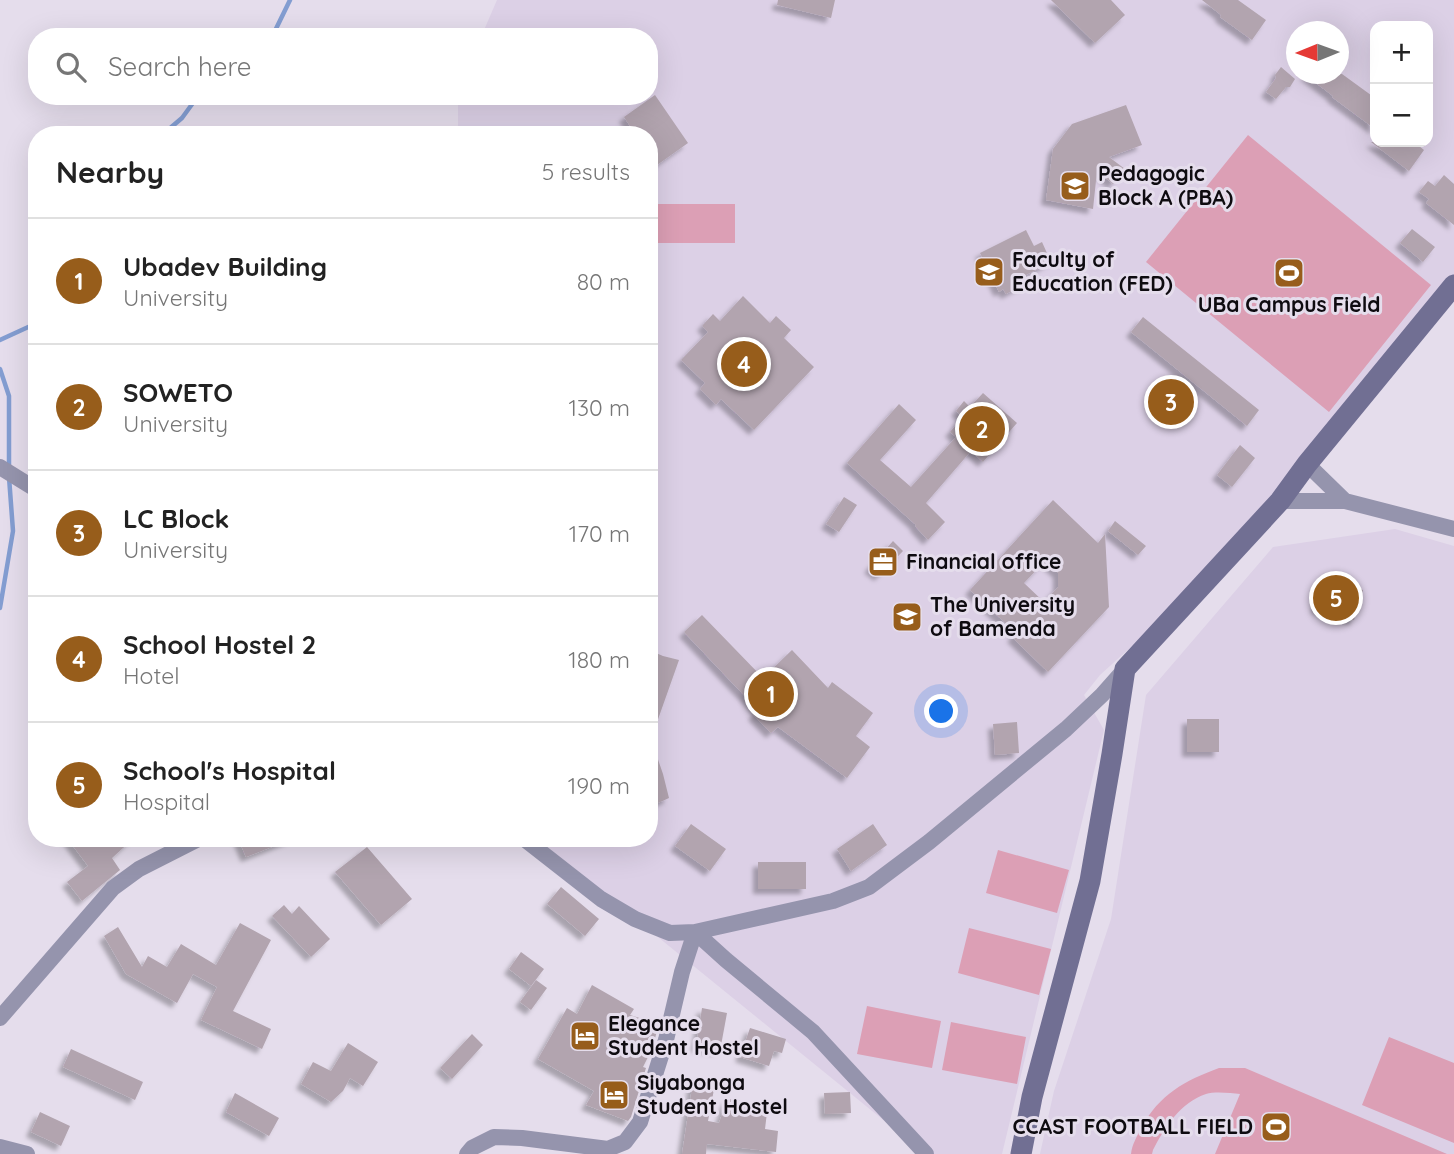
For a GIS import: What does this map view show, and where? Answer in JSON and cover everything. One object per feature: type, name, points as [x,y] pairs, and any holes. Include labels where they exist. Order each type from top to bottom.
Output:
[{"type":"street","points":[[535,847],[601,899],[635,919],[670,933],[695,932],[833,901],[869,887],[929,842],[1066,729],[1102,695],[1280,501],[1307,464],[1454,285]]},
{"type":"street","points":[[1307,464],[1345,501]]},
{"type":"street","points":[[0,467],[28,484]]},
{"type":"street","points":[[1280,501],[1345,501],[1454,529]]},
{"type":"street","points":[[1021,1154],[1032,1097],[1090,881],[1125,669]]},
{"type":"street","points":[[0,1018],[113,888],[139,869],[182,847]]},
{"type":"street","points":[[467,1154],[494,1137],[608,1149],[625,1142],[639,1122],[666,1040],[682,972],[695,932]]},
{"type":"street","points":[[695,932],[813,1032],[926,1154]]},
{"type":"street","points":[[0,1147],[27,1154]]},
{"type":"shaded area","name":"The University of Bamenda","points":[[497,0],[1454,0],[1454,277],[1228,559],[1100,675],[1084,695],[1104,730],[1002,1154],[925,1154],[547,847],[658,847],[658,126],[458,126],[458,105],[658,105],[658,28],[485,28]]},
{"type":"shaded area","name":"UBa Campus Field","points":[[1248,135],[1431,285],[1329,412],[1146,262]]},
{"type":"shaded area","points":[[658,204],[735,204],[735,243],[658,243]]},
{"type":"shaded area","points":[[1395,529],[1454,546],[1454,1154],[1040,1154],[1054,1091],[1111,919],[1146,695],[1273,547]]},
{"type":"shaded area","points":[[998,850],[1069,870],[1057,913],[986,893]]},
{"type":"shaded area","points":[[969,928],[1051,949],[1039,995],[958,973]]},
{"type":"shaded area","points":[[867,1006],[941,1021],[932,1068],[857,1054]]},
{"type":"shaded area","points":[[951,1022],[1026,1037],[1017,1084],[942,1070]]},
{"type":"shaded area","points":[[1389,1037],[1454,1063],[1454,1143],[1362,1105]]},
{"type":"shaded area","points":[[1219,1068],[1245,1068],[1447,1154],[1215,1154],[1240,1094],[1218,1092],[1206,1094],[1188,1103],[1174,1117],[1152,1154],[1131,1154],[1141,1128],[1156,1106],[1174,1090]]},
{"type":"building","points":[[778,0],[835,0],[831,18],[777,5]]},
{"type":"building","points":[[1051,0],[1111,0],[1125,15],[1095,43]]},
{"type":"building","points":[[1202,0],[1238,0],[1266,20],[1252,40]]},
{"type":"building","points":[[1281,67],[1286,71],[1286,84],[1292,84],[1276,99],[1266,92],[1276,78],[1275,75]]},
{"type":"building","points":[[1349,79],[1370,94],[1370,125],[1332,97],[1317,84],[1349,84]]},
{"type":"building","points":[[658,99],[688,143],[658,164],[658,126],[630,126],[624,117],[641,105],[658,105]]},
{"type":"building","name":"Pedagogic Block A (PBA)","points":[[1126,105],[1142,145],[1109,157],[1125,169],[1113,184],[1097,171],[1093,209],[1046,200],[1053,149],[1072,124]]},
{"type":"building","points":[[1378,147],[1420,147],[1424,150],[1409,171]]},
{"type":"building","points":[[1444,175],[1454,184],[1454,225],[1426,203],[1429,199],[1419,192],[1428,181],[1435,186]]},
{"type":"building","points":[[1412,229],[1435,247],[1423,262],[1400,243]]},
{"type":"building","points":[[1026,230],[1034,246],[1042,242],[1051,262],[1022,277],[1025,284],[1006,294],[1003,289],[999,292],[980,253]]},
{"type":"building","points":[[743,296],[770,323],[776,316],[791,330],[784,338],[814,367],[754,430],[721,399],[716,405],[700,389],[705,383],[681,360],[708,332],[702,326],[713,314],[720,321]],"holes":[[[745,337],[771,363],[751,385],[724,359]]]},
{"type":"building","points":[[1143,317],[1259,410],[1247,426],[1131,332]]},
{"type":"building","points":[[983,393],[1017,423],[983,462],[971,451],[926,503],[945,522],[928,540],[916,525],[847,463],[899,404],[916,420],[880,460],[911,487],[956,437],[950,432],[963,417],[956,411],[964,401],[970,407]]},
{"type":"building","points":[[1240,445],[1255,458],[1232,487],[1217,475]]},
{"type":"building","points":[[844,497],[857,505],[839,532],[826,524]]},
{"type":"building","points":[[1053,500],[1098,543],[1105,534],[1109,607],[1048,672],[1012,637],[1016,633],[970,590]],"holes":[[[1045,561],[1058,573],[1058,587],[1044,602],[1024,583]]]},
{"type":"building","points":[[1115,521],[1146,546],[1138,555],[1108,531]]},
{"type":"building","points":[[893,541],[903,551],[879,576],[869,568]]},
{"type":"building","points":[[1324,579],[1363,590],[1354,620],[1316,608]]},
{"type":"building","points":[[702,615],[763,678],[792,650],[828,688],[832,682],[873,713],[856,736],[870,747],[847,778],[778,727],[771,733],[753,715],[758,710],[684,632]]},
{"type":"building","points":[[658,654],[679,660],[658,719]]},
{"type":"building","points":[[1187,719],[1219,719],[1219,752],[1187,752]]},
{"type":"building","points":[[1017,722],[1019,753],[995,755],[993,724]]},
{"type":"building","points":[[658,759],[663,774],[669,798],[658,803]]},
{"type":"building","points":[[691,824],[726,849],[710,871],[675,846]]},
{"type":"building","points":[[873,824],[887,845],[851,871],[837,849]]},
{"type":"building","points":[[74,847],[124,847],[112,858],[120,870],[82,901],[67,882],[88,866]]},
{"type":"building","points":[[242,847],[272,847],[246,857]]},
{"type":"building","points":[[367,847],[412,899],[381,925],[335,872]]},
{"type":"building","points":[[758,862],[806,862],[806,889],[758,889]]},
{"type":"building","points":[[561,887],[599,919],[585,936],[547,904]]},
{"type":"building","points":[[284,905],[292,914],[299,906],[330,939],[311,957],[272,916]]},
{"type":"building","points":[[240,923],[271,940],[233,1011],[271,1029],[262,1049],[201,1020],[217,987],[193,974],[177,1003],[126,974],[104,936],[118,927],[142,967],[148,956],[167,967],[181,944],[216,965]]},
{"type":"building","points":[[521,952],[544,969],[531,986],[509,969]]},
{"type":"building","points":[[536,980],[547,988],[531,1010],[520,1002]]},
{"type":"building","points":[[592,985],[634,1009],[630,1015],[659,1024],[652,1049],[643,1067],[646,1068],[628,1121],[586,1105],[594,1091],[538,1059],[567,1008],[577,1014]]},
{"type":"building","points":[[702,1008],[727,1013],[720,1051],[696,1047]]},
{"type":"building","points":[[750,1028],[786,1039],[782,1053],[774,1051],[769,1066],[740,1057]]},
{"type":"building","points":[[472,1034],[483,1045],[452,1079],[440,1068]]},
{"type":"building","points":[[348,1043],[378,1062],[363,1086],[350,1078],[343,1091],[331,1102],[301,1084],[313,1062],[331,1071]]},
{"type":"building","points":[[71,1049],[143,1082],[135,1100],[63,1067]]},
{"type":"building","points":[[693,1081],[715,1084],[708,1121],[719,1123],[727,1099],[768,1104],[765,1129],[778,1131],[776,1152],[707,1144],[706,1154],[682,1154]]},
{"type":"building","points":[[850,1092],[851,1113],[825,1114],[824,1093]]},
{"type":"building","points":[[235,1093],[279,1118],[269,1136],[226,1112]]},
{"type":"building","points":[[40,1112],[70,1126],[61,1146],[31,1132]]},
{"type":"waterway","points":[[276,28],[290,0]]},
{"type":"waterway","points":[[173,126],[191,105]]},
{"type":"waterway","points":[[0,340],[28,327]]},
{"type":"waterway","points":[[0,369],[9,396],[9,468]]},
{"type":"waterway","points":[[0,608],[13,531],[9,477]]},
{"type":"place","name":"Pedagogic Block A (PBA)","points":[[1075,186]]},
{"type":"place","name":"Faculty of Education (FED)","points":[[989,272]]},
{"type":"place","name":"UBa Campus Field","points":[[1289,273]]},
{"type":"place","name":"School Hostel 2","points":[[744,364]]},
{"type":"place","name":"LC Block","points":[[1171,402]]},
{"type":"place","name":"SOWETO","points":[[982,429]]},
{"type":"place","name":"Financial office","points":[[883,562]]},
{"type":"place","name":"School's Hospital","points":[[1336,598]]},
{"type":"place","name":"The University of Bamenda","points":[[907,617]]},
{"type":"place","name":"Ubadev Building","points":[[771,694]]},
{"type":"place","name":"Elegance Student Hostel","points":[[585,1036]]},
{"type":"place","name":"Siyabonga Student Hostel","points":[[614,1095]]},
{"type":"place","name":"CCAST FOOTBALL FIELD","points":[[1276,1127]]}]
